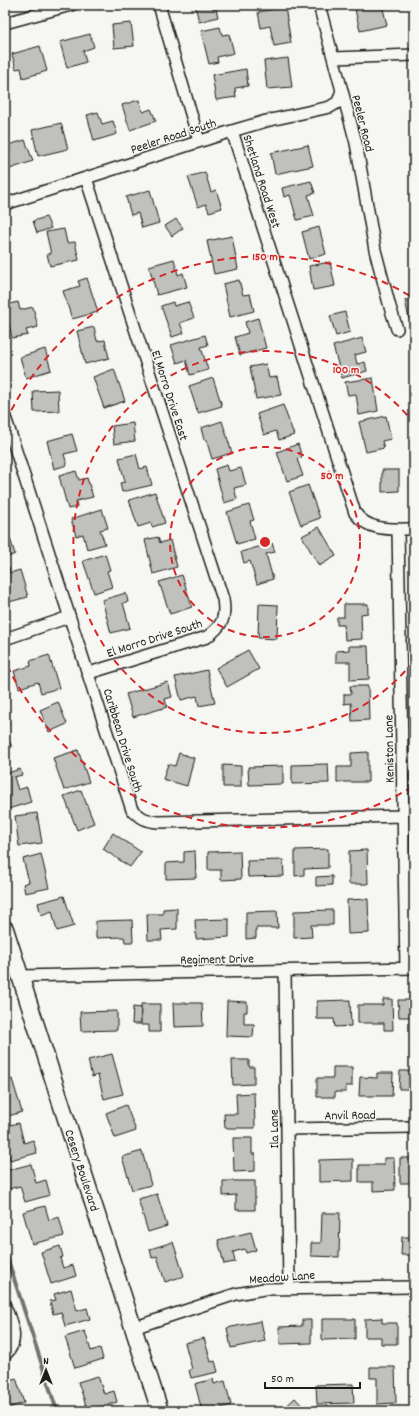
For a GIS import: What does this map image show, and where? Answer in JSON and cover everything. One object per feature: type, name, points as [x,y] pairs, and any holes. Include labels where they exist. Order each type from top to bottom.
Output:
[{"type":"main road","name":"Cesery Boulevard","points":[[5,929],[160,1411]]},
{"type":"street","points":[[5,23],[71,5]]},
{"type":"street","points":[[158,5],[199,141]]},
{"type":"street","name":"Peeler Road","points":[[319,5],[356,143],[375,250],[397,329]]},
{"type":"street","points":[[334,58],[414,55]]},
{"type":"street","name":"Peeler Road South","points":[[5,204],[232,131],[266,121],[330,107],[338,102],[342,90]]},
{"type":"street","name":"Shetland Road West","points":[[232,131],[355,513],[365,524],[376,528],[414,529]]},
{"type":"street","name":"El Morro Drive East","points":[[86,178],[223,599],[225,610],[223,620]]},
{"type":"street","name":"Caribbean Drive South","points":[[5,417],[69,617],[89,673],[132,810],[139,817],[149,821],[158,822],[403,816]]},
{"type":"street","name":"Keniston Lane","points":[[398,529],[403,816],[410,968]]},
{"type":"street","points":[[5,638],[69,617]]},
{"type":"street","name":"El Morro Drive South","points":[[89,673],[207,637],[217,629],[223,620]]},
{"type":"street","name":"Regiment Drive","points":[[20,976],[410,968]]},
{"type":"street","name":"Ila Lane","points":[[285,971],[289,1288]]},
{"type":"street","name":"Anvil Road","points":[[287,1129],[414,1127]]},
{"type":"street","name":"Meadow Lane","points":[[133,1328],[236,1294],[264,1289],[414,1287]]},
{"type":"street","points":[[5,1306],[13,1332],[14,1344],[5,1355]]},
{"type":"building","points":[[195,5],[215,5],[218,17],[199,22]]},
{"type":"building","points":[[354,5],[382,5],[387,25],[360,31]]},
{"type":"building","points":[[285,7],[291,43],[274,46],[270,26],[261,28],[258,12]]},
{"type":"building","points":[[131,23],[134,46],[114,48],[112,25]]},
{"type":"building","points":[[220,27],[222,35],[229,34],[234,53],[217,57],[218,62],[209,64],[201,31]]},
{"type":"building","points":[[90,34],[94,47],[83,51],[86,62],[67,68],[60,42]]},
{"type":"building","points":[[40,46],[47,71],[23,78],[21,68],[16,69],[12,54]]},
{"type":"building","points":[[288,58],[292,87],[267,89],[264,61]]},
{"type":"building","points":[[246,69],[248,86],[235,88],[236,97],[216,100],[212,75]]},
{"type":"building","points":[[139,100],[143,112],[151,109],[156,121],[130,130],[122,105]]},
{"type":"building","points":[[98,112],[102,124],[113,121],[117,134],[94,141],[87,115]]},
{"type":"building","points":[[61,123],[68,149],[38,156],[32,130]]},
{"type":"building","points":[[25,140],[33,161],[7,170],[5,164],[5,146]]},
{"type":"building","points":[[308,145],[313,166],[275,174],[271,153]]},
{"type":"building","points":[[205,172],[211,192],[216,190],[222,208],[209,212],[206,204],[198,207],[188,177]]},
{"type":"building","points":[[311,181],[315,193],[308,195],[314,216],[297,220],[290,195],[284,197],[282,188]]},
{"type":"building","points":[[150,190],[159,223],[142,228],[138,213],[131,215],[126,197]]},
{"type":"building","points":[[46,217],[51,228],[37,233],[33,221]]},
{"type":"building","points":[[176,219],[183,228],[172,236],[165,226]]},
{"type":"building","points":[[319,227],[326,254],[309,259],[302,232]]},
{"type":"building","points":[[64,229],[67,243],[75,242],[79,260],[50,266],[47,254],[51,254],[46,232]]},
{"type":"building","points":[[232,236],[238,269],[214,274],[207,241]]},
{"type":"building","points":[[174,259],[178,275],[183,273],[187,287],[157,295],[149,266]]},
{"type":"building","points":[[330,262],[335,286],[313,290],[309,266]]},
{"type":"building","points":[[87,278],[98,312],[72,319],[63,291],[80,286],[78,281]]},
{"type":"building","points":[[239,280],[243,295],[250,294],[254,311],[230,317],[223,284]]},
{"type":"building","points":[[414,298],[414,318],[409,319],[405,300]]},
{"type":"building","points":[[18,302],[20,310],[33,307],[38,327],[26,330],[28,335],[12,338],[5,305]]},
{"type":"building","points":[[173,302],[174,306],[188,302],[194,318],[180,323],[184,333],[172,337],[161,306]]},
{"type":"building","points":[[345,312],[350,332],[336,336],[330,316]]},
{"type":"building","points":[[258,318],[266,348],[240,355],[235,337],[248,333],[245,322]]},
{"type":"building","points":[[94,327],[97,341],[105,340],[109,358],[85,364],[77,331]]},
{"type":"building","points":[[205,335],[208,345],[201,347],[208,370],[190,375],[186,360],[177,363],[171,345]]},
{"type":"building","points":[[362,338],[366,352],[355,355],[357,364],[365,362],[367,371],[342,378],[333,346]]},
{"type":"building","points":[[45,349],[51,370],[26,378],[20,357]]},
{"type":"building","points":[[266,364],[269,378],[277,377],[281,395],[256,399],[250,367]]},
{"type":"building","points":[[114,369],[125,401],[104,408],[93,377]]},
{"type":"building","points":[[213,378],[222,406],[198,413],[189,386]]},
{"type":"building","points":[[373,378],[378,411],[359,415],[356,394],[348,395],[345,382]]},
{"type":"building","points":[[58,390],[59,411],[34,412],[33,391]]},
{"type":"building","points":[[283,405],[294,435],[279,440],[276,431],[264,435],[257,414]]},
{"type":"building","points":[[386,416],[391,439],[382,441],[384,448],[366,452],[359,422]]},
{"type":"building","points":[[222,421],[232,453],[212,459],[201,428]]},
{"type":"building","points":[[133,423],[135,441],[114,444],[112,426]]},
{"type":"building","points":[[72,434],[77,451],[64,454],[67,465],[54,469],[47,441]]},
{"type":"building","points":[[298,444],[302,458],[297,459],[303,476],[287,481],[277,452]]},
{"type":"building","points":[[136,454],[140,469],[147,467],[152,485],[122,492],[120,483],[125,482],[119,458]]},
{"type":"building","points":[[227,465],[229,471],[241,468],[246,485],[234,488],[237,499],[224,503],[215,469]]},
{"type":"building","points":[[382,470],[399,470],[399,491],[382,492]]},
{"type":"building","points":[[76,471],[79,480],[87,478],[93,497],[76,501],[77,507],[68,509],[59,476]]},
{"type":"building","points":[[308,485],[320,518],[301,525],[289,492]]},
{"type":"building","points":[[155,492],[165,523],[152,527],[151,523],[138,527],[129,500]]},
{"type":"building","points":[[249,505],[254,520],[250,521],[255,539],[237,544],[227,512]]},
{"type":"building","points":[[102,509],[108,528],[100,530],[105,544],[87,549],[83,534],[76,536],[71,519]]},
{"type":"building","points":[[5,523],[15,554],[8,557],[7,553],[5,553]]},
{"type":"building","points":[[319,527],[336,556],[319,566],[302,536]]},
{"type":"building","points":[[158,537],[160,543],[170,540],[177,567],[153,574],[145,540]]},
{"type":"building","points":[[272,543],[275,552],[266,554],[273,579],[257,584],[250,561],[244,563],[241,552]]},
{"type":"building","points":[[105,554],[110,570],[107,571],[112,587],[94,593],[83,561]]},
{"type":"building","points":[[9,567],[10,573],[20,570],[28,597],[5,603],[5,568]]},
{"type":"building","points":[[182,575],[192,607],[170,614],[159,582]]},
{"type":"building","points":[[126,593],[128,602],[123,603],[130,628],[111,633],[102,600]]},
{"type":"building","points":[[259,604],[278,605],[277,639],[258,638]]},
{"type":"building","points":[[344,604],[368,604],[368,613],[361,614],[362,639],[345,640],[344,625],[337,625],[337,617],[344,617]]},
{"type":"building","points":[[349,646],[368,646],[369,679],[350,680],[350,662],[336,662],[336,651],[349,650]]},
{"type":"building","points":[[248,650],[259,669],[227,687],[216,668]]},
{"type":"building","points":[[49,655],[59,688],[41,693],[38,682],[19,688],[14,671],[31,666],[30,661]]},
{"type":"building","points":[[207,670],[215,703],[199,706],[197,696],[181,700],[175,677]]},
{"type":"building","points":[[168,682],[172,697],[165,699],[167,707],[133,717],[126,694]]},
{"type":"building","points":[[350,686],[368,686],[369,720],[352,721],[351,703],[344,704],[344,694],[351,694]]},
{"type":"building","points":[[58,702],[67,724],[49,732],[40,710]]},
{"type":"building","points":[[5,716],[9,725],[5,727]]},
{"type":"building","points":[[5,732],[12,747],[5,751]]},
{"type":"building","points":[[78,750],[89,782],[64,790],[53,758]]},
{"type":"building","points":[[368,752],[368,782],[337,782],[337,767],[351,767],[351,753]]},
{"type":"building","points":[[179,753],[194,758],[187,786],[163,779],[168,764],[175,766]]},
{"type":"building","points":[[328,764],[329,783],[292,784],[292,765]]},
{"type":"building","points":[[223,765],[241,766],[241,787],[223,787]]},
{"type":"building","points":[[283,766],[283,784],[249,785],[248,767]]},
{"type":"building","points":[[20,769],[22,775],[14,777],[18,790],[27,787],[31,802],[5,810],[5,774]]},
{"type":"building","points":[[81,790],[94,823],[77,830],[64,796]]},
{"type":"building","points":[[37,813],[42,843],[19,846],[15,816]]},
{"type":"building","points":[[113,833],[141,852],[130,867],[103,849]]},
{"type":"building","points":[[328,849],[328,868],[304,869],[304,875],[295,876],[295,850]]},
{"type":"building","points":[[367,850],[368,884],[349,884],[349,851]]},
{"type":"building","points":[[195,851],[196,878],[166,879],[166,863],[184,862],[184,852]]},
{"type":"building","points":[[240,851],[241,879],[221,880],[221,870],[208,870],[208,852]]},
{"type":"building","points":[[41,854],[49,888],[25,893],[23,884],[29,882],[23,859]]},
{"type":"building","points":[[283,860],[284,876],[248,877],[247,861]]},
{"type":"building","points":[[332,876],[332,885],[316,886],[316,877]]},
{"type":"building","points":[[64,896],[74,926],[57,931],[52,911],[41,915],[38,903]]},
{"type":"building","points":[[368,899],[369,933],[348,934],[347,900]]},
{"type":"building","points":[[177,908],[177,929],[161,930],[162,940],[148,940],[147,914],[163,914],[163,909]]},
{"type":"building","points":[[333,910],[333,925],[311,925],[312,937],[294,938],[294,911]]},
{"type":"building","points":[[277,911],[278,928],[256,928],[256,938],[246,939],[246,912]]},
{"type":"building","points":[[229,919],[229,937],[196,939],[195,920]]},
{"type":"building","points":[[132,920],[133,942],[125,942],[124,937],[96,938],[96,921]]},
{"type":"building","points":[[383,999],[392,999],[393,1030],[384,1030],[384,1023],[358,1023],[358,1005],[383,1005]]},
{"type":"building","points":[[350,1000],[351,1026],[335,1027],[334,1019],[317,1019],[317,1001]]},
{"type":"building","points":[[398,1000],[414,1000],[414,1024],[410,1024],[410,1017],[399,1017]]},
{"type":"building","points":[[227,1001],[247,1002],[247,1012],[244,1012],[244,1024],[254,1024],[253,1037],[226,1036]]},
{"type":"building","points":[[173,1003],[202,1003],[203,1026],[174,1027]]},
{"type":"building","points":[[141,1004],[160,1004],[160,1032],[149,1032],[149,1025],[141,1025]]},
{"type":"building","points":[[133,1007],[141,1008],[140,1024],[132,1024]]},
{"type":"building","points":[[117,1011],[117,1030],[81,1031],[80,1012]]},
{"type":"building","points":[[112,1054],[123,1094],[104,1099],[98,1075],[92,1077],[88,1060]]},
{"type":"building","points":[[5,1057],[9,1067],[5,1069]]},
{"type":"building","points":[[232,1060],[249,1060],[249,1067],[254,1067],[254,1084],[233,1085]]},
{"type":"building","points":[[333,1067],[352,1067],[352,1086],[346,1086],[346,1092],[335,1092],[335,1097],[317,1097],[317,1078],[333,1078]]},
{"type":"building","points":[[400,1071],[414,1071],[414,1089],[399,1089]]},
{"type":"building","points":[[377,1073],[393,1073],[392,1096],[359,1096],[360,1077],[377,1078]]},
{"type":"building","points":[[12,1079],[22,1112],[5,1117],[5,1081]]},
{"type":"building","points":[[254,1093],[255,1128],[225,1128],[224,1114],[237,1114],[236,1094]]},
{"type":"building","points":[[126,1105],[136,1131],[115,1138],[106,1113]]},
{"type":"building","points":[[19,1123],[24,1143],[33,1140],[37,1153],[10,1160],[5,1141],[5,1126]]},
{"type":"building","points":[[233,1138],[252,1138],[252,1154],[255,1154],[255,1171],[234,1172]]},
{"type":"building","points":[[142,1151],[151,1185],[132,1190],[122,1157]]},
{"type":"building","points":[[384,1158],[394,1158],[395,1190],[373,1191],[373,1182],[359,1182],[359,1165],[384,1165]]},
{"type":"building","points":[[400,1158],[414,1158],[414,1183],[400,1183]]},
{"type":"building","points":[[353,1159],[353,1181],[319,1182],[319,1160]]},
{"type":"building","points":[[31,1164],[36,1183],[46,1180],[50,1195],[25,1202],[20,1186],[5,1190],[5,1171]]},
{"type":"building","points":[[223,1181],[255,1181],[255,1210],[236,1210],[236,1195],[223,1196]]},
{"type":"building","points":[[157,1194],[167,1226],[148,1232],[138,1199]]},
{"type":"building","points":[[45,1206],[49,1220],[59,1217],[64,1236],[32,1244],[23,1212]]},
{"type":"building","points":[[322,1213],[340,1213],[339,1257],[311,1256],[311,1243],[321,1243]]},
{"type":"building","points":[[251,1232],[256,1250],[246,1253],[245,1249],[233,1252],[235,1262],[224,1264],[218,1240]]},
{"type":"building","points":[[402,1237],[414,1237],[414,1255],[401,1255]]},
{"type":"building","points":[[173,1242],[184,1276],[165,1282],[157,1256],[152,1258],[150,1249]]},
{"type":"building","points":[[60,1246],[63,1257],[60,1258],[63,1268],[73,1265],[76,1276],[51,1284],[41,1252]]},
{"type":"building","points":[[71,1289],[77,1311],[87,1308],[90,1319],[65,1326],[61,1312],[53,1314],[50,1301],[56,1300],[54,1294]]},
{"type":"building","points":[[382,1318],[382,1323],[397,1323],[397,1344],[381,1344],[381,1337],[365,1337],[365,1319]]},
{"type":"building","points":[[322,1319],[355,1319],[355,1339],[322,1340]]},
{"type":"building","points":[[302,1320],[311,1320],[311,1343],[280,1344],[279,1327],[302,1326]]},
{"type":"building","points":[[261,1321],[265,1341],[231,1348],[227,1328]]},
{"type":"building","points":[[85,1331],[91,1351],[100,1348],[103,1359],[75,1368],[65,1337]]},
{"type":"building","points":[[204,1338],[211,1362],[215,1361],[218,1372],[191,1378],[189,1370],[192,1369],[185,1343]]},
{"type":"building","points":[[370,1367],[395,1367],[396,1403],[377,1404],[377,1378],[370,1378]]},
{"type":"building","points":[[98,1376],[104,1394],[114,1391],[117,1402],[88,1411],[78,1382]]},
{"type":"building","points":[[16,1378],[24,1403],[5,1409],[5,1382]]},
{"type":"building","points":[[213,1379],[214,1384],[225,1381],[231,1405],[221,1408],[222,1411],[202,1411],[195,1384]]},
{"type":"building","points":[[353,1384],[354,1403],[317,1404],[316,1385]]},
{"type":"building","points":[[295,1398],[307,1411],[281,1411]]},
{"type":"waterway","points":[[5,1251],[57,1411]]}]
